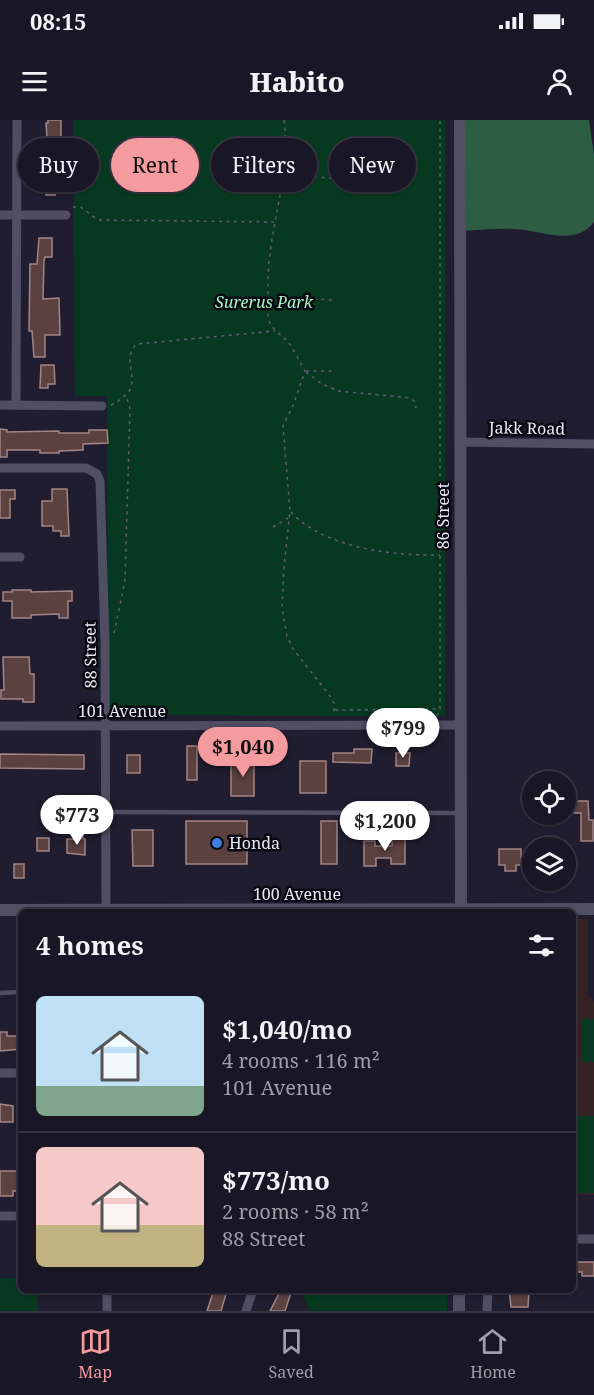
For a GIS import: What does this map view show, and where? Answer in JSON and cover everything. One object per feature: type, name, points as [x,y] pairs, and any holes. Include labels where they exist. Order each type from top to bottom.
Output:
[{"type":"street","points":[[16,405],[17,120]]},
{"type":"street","name":"86 Street","points":[[460,120],[461,909]]},
{"type":"street","points":[[0,215],[66,215]]},
{"type":"street","points":[[0,405],[102,406]]},
{"type":"street","name":"Jakk Road","points":[[459,442],[594,444]]},
{"type":"street","name":"88 Street","points":[[0,468],[81,467],[94,472],[100,482],[106,727],[106,909]]},
{"type":"street","points":[[0,557],[20,557]]},
{"type":"street","name":"101 Avenue","points":[[0,726],[460,725]]},
{"type":"street","name":"100 Avenue","points":[[576,909],[594,909]]},
{"type":"street","name":"100 Avenue","points":[[0,910],[18,910]]},
{"type":"street","points":[[0,1073],[18,1073]]},
{"type":"street","points":[[0,1216],[18,1216]]},
{"type":"street","points":[[576,1239],[594,1239]]},
{"type":"street","points":[[107,1293],[107,1311]]},
{"type":"street","points":[[246,1311],[252,1293]]},
{"type":"street","points":[[459,1293],[459,1311]]},
{"type":"street","points":[[487,1311],[488,1293]]},
{"type":"lane","points":[[106,812],[460,813]]},
{"type":"lane","points":[[0,993],[18,992]]},
{"type":"path","points":[[284,120],[286,138]]},
{"type":"path","points":[[433,725],[440,709],[440,120]]},
{"type":"path","points":[[280,192],[269,263],[269,319],[276,331],[291,346],[305,371],[322,384],[339,391],[410,398],[417,408]]},
{"type":"path","points":[[66,215],[71,207],[81,207],[100,220],[274,222]]},
{"type":"path","points":[[268,303],[307,299],[335,300]]},
{"type":"path","points":[[102,406],[116,404],[131,391],[130,355],[132,348],[137,344],[276,331]]},
{"type":"path","points":[[305,371],[293,406],[283,425],[290,516],[282,608],[284,624],[293,649],[330,696],[334,703],[334,710],[440,709]]},
{"type":"path","points":[[305,371],[335,371]]},
{"type":"path","points":[[114,634],[125,581],[130,408],[126,396]]},
{"type":"path","points":[[290,511],[302,524],[327,537],[388,553],[409,556],[440,555]]},
{"type":"path","points":[[273,527],[290,516]]},
{"type":"shaded area","points":[[576,919],[588,919],[588,996],[594,1001],[594,1195],[576,1195]]},
{"type":"green space","name":"Surerus Park","points":[[73,120],[445,120],[445,716],[108,715],[107,396],[75,396],[74,192],[99,192],[99,138],[73,138]]},
{"type":"green space","points":[[464,120],[589,120],[594,155],[594,222],[586,230],[567,236],[512,229],[464,231]]},
{"type":"green space","points":[[581,1019],[594,1019],[594,1062],[581,1062]]},
{"type":"green space","points":[[576,1116],[594,1116],[594,1193],[576,1193]]},
{"type":"green space","points":[[0,1278],[18,1278],[18,1293],[37,1293],[37,1311],[0,1311]]},
{"type":"green space","points":[[302,1293],[448,1293],[447,1311],[310,1311]]},
{"type":"building","points":[[48,120],[61,120],[61,138],[47,138],[46,123]]},
{"type":"building","points":[[46,192],[54,192],[55,195],[46,195]]},
{"type":"building","points":[[39,238],[52,238],[52,257],[45,257],[44,260],[43,299],[59,298],[60,335],[45,335],[45,357],[34,357],[32,331],[29,331],[30,264],[37,264]]},
{"type":"building","points":[[41,365],[54,365],[55,384],[48,384],[48,388],[40,388]]},
{"type":"building","points":[[0,429],[7,430],[7,432],[59,431],[59,433],[89,433],[89,430],[107,430],[108,443],[83,444],[83,450],[59,451],[59,453],[40,453],[40,450],[7,450],[7,457],[0,457]]},
{"type":"building","points":[[52,489],[67,489],[69,536],[61,536],[61,531],[53,531],[53,526],[42,526],[42,501],[52,501]]},
{"type":"building","points":[[0,490],[15,490],[15,499],[10,499],[10,518],[0,518]]},
{"type":"building","points":[[12,590],[72,591],[72,601],[68,601],[68,618],[59,618],[59,614],[12,618],[12,601],[3,601],[3,592],[12,592]]},
{"type":"building","points":[[3,657],[29,657],[30,674],[34,674],[34,702],[23,702],[23,699],[1,699],[1,690],[4,690]]},
{"type":"building","points":[[187,746],[197,746],[197,780],[187,780]]},
{"type":"building","points":[[354,749],[372,749],[371,763],[333,762],[333,753],[354,753]]},
{"type":"building","points":[[396,753],[410,753],[409,766],[396,766]]},
{"type":"building","points":[[0,754],[84,755],[84,769],[0,768]]},
{"type":"building","points":[[127,755],[140,755],[140,773],[127,773]]},
{"type":"building","points":[[231,759],[254,759],[254,796],[231,796]]},
{"type":"building","points":[[300,761],[326,761],[326,793],[300,793]]},
{"type":"building","points":[[576,801],[588,801],[589,820],[593,820],[593,841],[581,841],[581,813],[576,813]]},
{"type":"building","name":"Honda","points":[[186,821],[247,821],[247,864],[186,864]]},
{"type":"building","points":[[321,821],[337,821],[337,864],[321,864]]},
{"type":"building","points":[[132,830],[153,830],[153,866],[133,866]]},
{"type":"building","points":[[76,835],[83,835],[85,839],[85,855],[67,853],[67,839],[76,839]]},
{"type":"building","points":[[37,838],[49,838],[49,851],[37,851]]},
{"type":"building","points":[[392,839],[405,839],[405,864],[391,864],[391,858],[376,858],[376,866],[364,866],[364,841],[375,841],[375,846],[392,846]]},
{"type":"building","points":[[499,849],[521,849],[521,865],[516,865],[516,871],[505,871],[505,865],[499,865]]},
{"type":"building","points":[[14,864],[24,864],[24,878],[14,878]]},
{"type":"building","points":[[0,1032],[7,1032],[7,1036],[18,1036],[18,1049],[0,1051]]},
{"type":"building","points":[[0,1104],[13,1106],[13,1122],[0,1122]]},
{"type":"building","points":[[0,1171],[18,1171],[18,1191],[13,1191],[13,1196],[0,1196]]},
{"type":"building","points":[[576,1262],[594,1262],[594,1276],[582,1276],[582,1272],[576,1272]]},
{"type":"building","points":[[213,1293],[226,1294],[221,1311],[207,1311]]},
{"type":"building","points":[[279,1293],[291,1293],[285,1311],[270,1311]]},
{"type":"building","points":[[509,1293],[529,1293],[528,1307],[511,1307]]},
{"type":"place","name":"Honda","points":[[217,843]]}]
